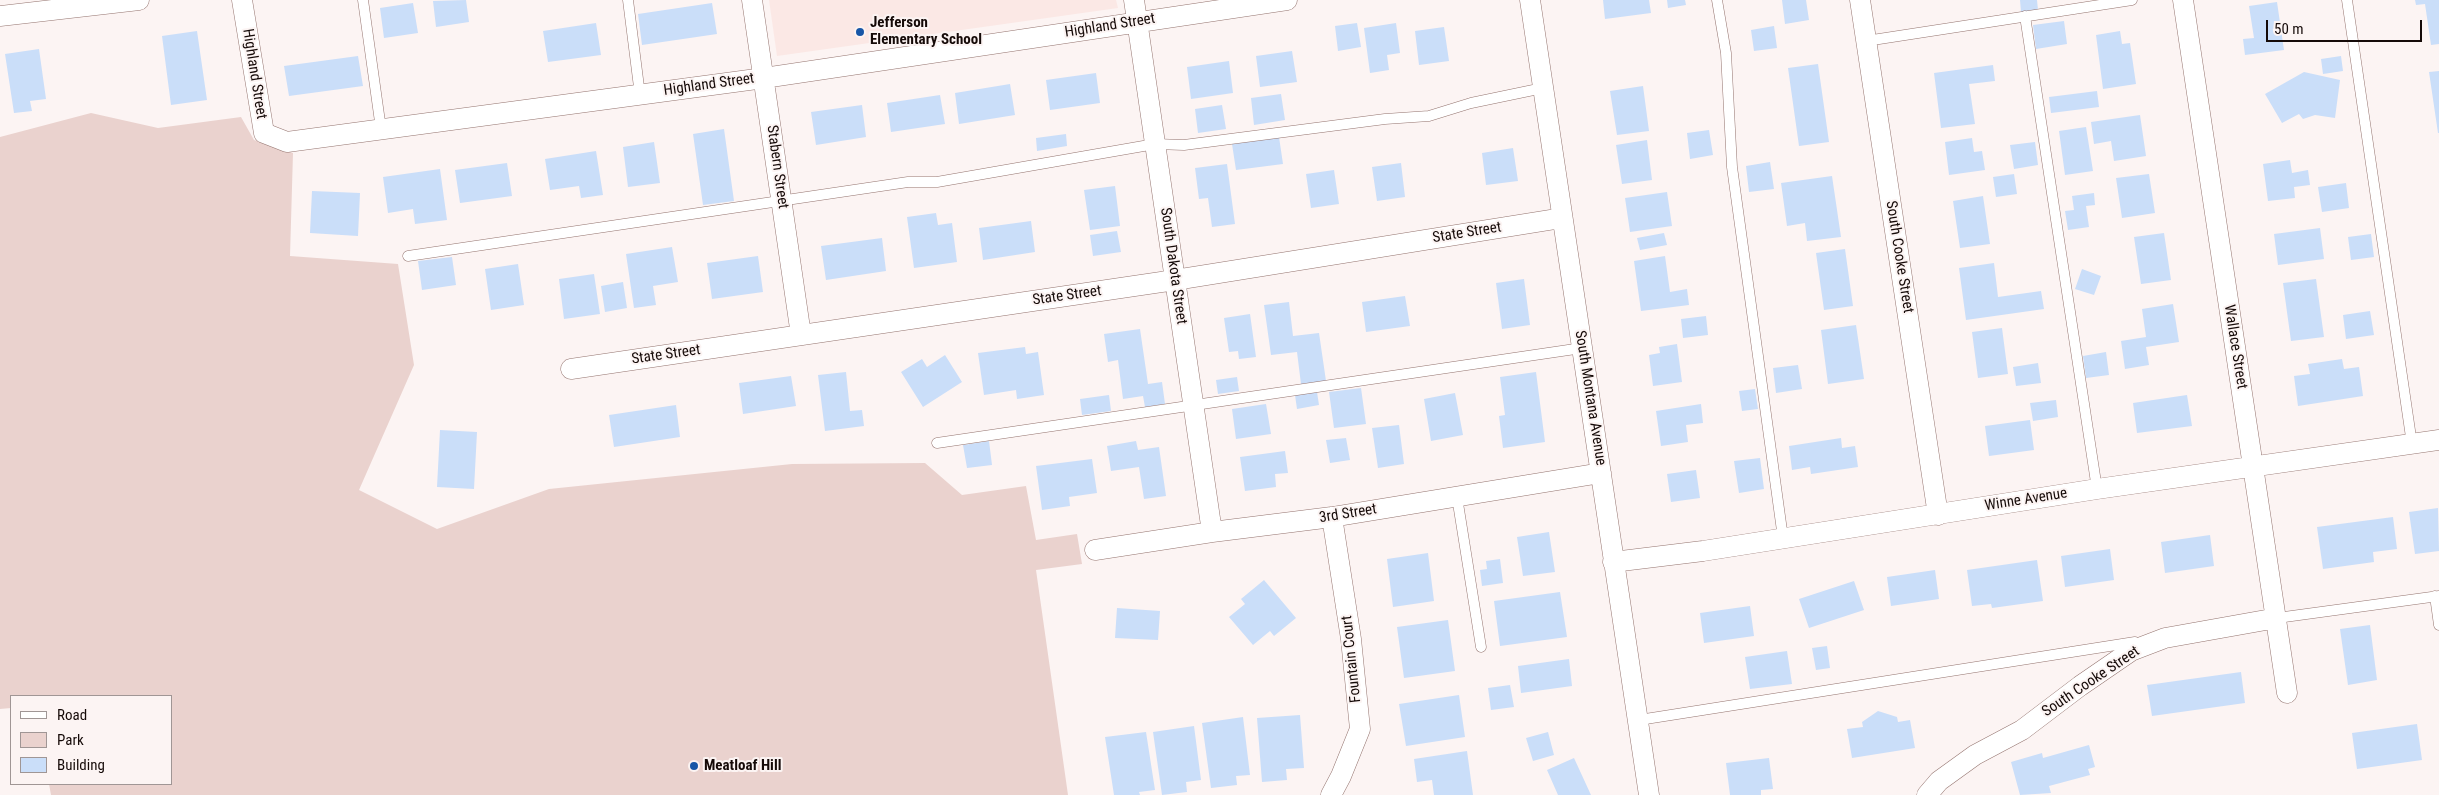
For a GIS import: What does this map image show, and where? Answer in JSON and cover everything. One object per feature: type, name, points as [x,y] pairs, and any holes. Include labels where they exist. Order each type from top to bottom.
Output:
[{"type":"street","points":[[0,16],[87,3],[139,0]]},
{"type":"street","name":"Highland Street","points":[[242,0],[264,133],[287,142],[764,78],[1288,0]]},
{"type":"street","name":"Stabern Street","points":[[752,0],[801,335]]},
{"type":"street","name":"South Dakota Street","points":[[1134,0],[1212,532]]},
{"type":"street","name":"South Montana Avenue","points":[[1530,0],[1649,795]]},
{"type":"street","name":"South Cooke Street","points":[[1860,0],[1938,515]]},
{"type":"street","name":"Wallace Street","points":[[2183,0],[2287,694]]},
{"type":"street","name":"State Street","points":[[571,369],[1175,280],[1562,218]]},
{"type":"street","name":"Winne Avenue","points":[[1613,562],[2439,440]]},
{"type":"street","name":"3rd Street","points":[[1095,550],[1212,532],[1332,517],[1601,473]]},
{"type":"street","name":"Fountain Court","points":[[1331,795],[1341,776],[1360,729],[1351,640],[1332,517]]},
{"type":"street","name":"South Cooke Street","points":[[1927,795],[1939,781],[1975,755],[2022,730],[2080,686],[2131,651],[2165,638],[2276,618]]},
{"type":"lane","points":[[362,0],[381,129]]},
{"type":"lane","points":[[628,0],[640,95]]},
{"type":"lane","points":[[1717,0],[1726,53],[1732,167],[1783,538]]},
{"type":"lane","points":[[1866,41],[2132,0]]},
{"type":"lane","points":[[2347,0],[2412,444]]},
{"type":"lane","points":[[2025,16],[2097,489]]},
{"type":"lane","points":[[408,256],[908,182],[937,182],[1155,144],[1184,145],[1376,120],[1429,116],[1471,103],[1543,88]]},
{"type":"lane","points":[[937,443],[1582,348]]},
{"type":"lane","points":[[1457,497],[1481,647]]},
{"type":"lane","points":[[2276,618],[2437,596],[2439,625]]},
{"type":"lane","points":[[1639,720],[2165,638]]},
{"type":"shaded area","name":"Jefferson Elementary School","points":[[769,0],[1116,0],[1118,8],[777,56]]},
{"type":"green space","points":[[91,113],[158,128],[241,117],[254,140],[293,153],[290,256],[398,264],[414,365],[359,490],[437,529],[549,489],[792,464],[925,463],[962,495],[1026,486],[1036,540],[1077,534],[1082,564],[1036,570],[1068,795],[51,795],[49,785],[172,785],[172,695],[10,695],[10,708],[0,709],[0,137]]},
{"type":"building","points":[[466,0],[469,22],[436,27],[433,1]]},
{"type":"building","points":[[1603,0],[1649,0],[1651,13],[1605,19]]},
{"type":"building","points":[[1667,0],[1685,0],[1686,5],[1668,8]]},
{"type":"building","points":[[1782,0],[1806,0],[1809,20],[1785,24]]},
{"type":"building","points":[[2020,0],[2037,0],[2038,10],[2021,12]]},
{"type":"building","points":[[2415,0],[2439,0],[2439,44],[2431,45],[2425,4],[2416,5]]},
{"type":"building","points":[[2277,2],[2284,50],[2245,55],[2243,39],[2254,38],[2249,6]]},
{"type":"building","points":[[413,3],[418,33],[384,38],[380,8]]},
{"type":"building","points":[[712,3],[717,34],[642,45],[638,14]]},
{"type":"building","points":[[2064,21],[2067,44],[2036,49],[2033,25]]},
{"type":"building","points":[[596,23],[601,55],[548,62],[543,31]]},
{"type":"building","points":[[1357,23],[1361,47],[1338,51],[1335,26]]},
{"type":"building","points":[[1396,23],[1400,53],[1387,55],[1389,70],[1370,73],[1364,28]]},
{"type":"building","points":[[1774,26],[1777,48],[1754,51],[1751,30]]},
{"type":"building","points":[[1444,27],[1449,61],[1419,65],[1415,31]]},
{"type":"building","points":[[197,31],[207,100],[171,105],[162,36]]},
{"type":"building","points":[[2120,31],[2122,44],[2130,43],[2136,84],[2103,89],[2096,35]]},
{"type":"building","points":[[39,49],[46,99],[30,101],[32,111],[14,113],[5,54]]},
{"type":"building","points":[[1292,51],[1297,82],[1260,87],[1256,56]]},
{"type":"building","points":[[358,56],[363,86],[289,96],[284,66]]},
{"type":"building","points":[[2341,56],[2343,71],[2323,74],[2321,59]]},
{"type":"building","points":[[1229,61],[1233,93],[1191,99],[1187,67]]},
{"type":"building","points":[[1818,64],[1829,142],[1799,146],[1788,68]]},
{"type":"building","points":[[1993,65],[1995,81],[1969,84],[1975,124],[1941,128],[1934,73]]},
{"type":"building","points":[[2439,71],[2439,133],[2438,133],[2429,72]]},
{"type":"building","points":[[2304,72],[2340,80],[2335,118],[2315,115],[2303,119],[2299,114],[2282,123],[2265,94]]},
{"type":"building","points":[[1096,73],[1100,103],[1050,110],[1046,80]]},
{"type":"building","points":[[1010,84],[1015,115],[959,124],[955,93]]},
{"type":"building","points":[[1643,86],[1649,131],[1617,135],[1610,91]]},
{"type":"building","points":[[2097,91],[2099,107],[2051,113],[2049,97]]},
{"type":"building","points":[[1281,94],[1285,120],[1254,125],[1251,98]]},
{"type":"building","points":[[940,95],[945,124],[891,132],[887,103]]},
{"type":"building","points":[[862,105],[866,137],[816,145],[811,112]]},
{"type":"building","points":[[1222,105],[1226,129],[1198,133],[1195,109]]},
{"type":"building","points":[[2140,115],[2146,156],[2114,161],[2111,141],[2094,144],[2091,122]]},
{"type":"building","points":[[2086,127],[2093,171],[2065,175],[2059,131]]},
{"type":"building","points":[[724,129],[734,201],[703,205],[693,134]]},
{"type":"building","points":[[1709,130],[1713,155],[1690,159],[1687,133]]},
{"type":"building","points":[[1066,134],[1067,146],[1037,151],[1036,138]]},
{"type":"building","points":[[1279,137],[1283,164],[1236,170],[1232,144]]},
{"type":"building","points":[[1972,138],[1974,152],[1982,151],[1985,170],[1949,175],[1945,142]]},
{"type":"building","points":[[1647,140],[1652,180],[1622,184],[1616,145]]},
{"type":"building","points":[[654,142],[660,183],[628,187],[623,147]]},
{"type":"building","points":[[2035,142],[2038,165],[2014,169],[2010,145]]},
{"type":"building","points":[[1513,148],[1518,181],[1486,185],[1482,153]]},
{"type":"building","points":[[596,151],[603,195],[581,198],[579,186],[550,190],[545,159]]},
{"type":"building","points":[[2290,160],[2292,173],[2308,170],[2310,185],[2294,187],[2295,198],[2268,201],[2263,164]]},
{"type":"building","points":[[1770,162],[1774,189],[1749,192],[1746,166]]},
{"type":"building","points":[[507,163],[512,196],[460,203],[455,170]]},
{"type":"building","points":[[1401,163],[1405,197],[1377,201],[1372,167]]},
{"type":"building","points":[[1227,164],[1235,224],[1212,227],[1208,198],[1199,199],[1195,168]]},
{"type":"building","points":[[440,169],[447,220],[415,224],[413,209],[388,213],[383,177]]},
{"type":"building","points":[[1334,170],[1339,204],[1311,208],[1306,174]]},
{"type":"building","points":[[2014,174],[2017,194],[1996,197],[1993,177]]},
{"type":"building","points":[[2149,174],[2155,213],[2122,218],[2116,178]]},
{"type":"building","points":[[1832,176],[1841,237],[1807,241],[1805,223],[1787,226],[1781,183]]},
{"type":"building","points":[[2346,183],[2349,208],[2322,212],[2318,187]]},
{"type":"building","points":[[1115,186],[1120,226],[1090,230],[1084,190]]},
{"type":"building","points":[[312,191],[360,193],[358,236],[310,233]]},
{"type":"building","points":[[1667,192],[1672,226],[1630,232],[1625,198]]},
{"type":"building","points":[[2094,193],[2095,205],[2086,206],[2089,227],[2068,230],[2065,211],[2074,210],[2072,196]]},
{"type":"building","points":[[1983,196],[1990,244],[1960,248],[1953,201]]},
{"type":"building","points":[[936,213],[938,225],[952,223],[957,262],[914,268],[907,217]]},
{"type":"building","points":[[1031,221],[1035,252],[983,260],[979,228]]},
{"type":"building","points":[[2320,228],[2324,259],[2278,265],[2274,234]]},
{"type":"building","points":[[1117,231],[1121,252],[1093,256],[1090,235]]},
{"type":"building","points":[[1664,233],[1667,245],[1640,250],[1637,238]]},
{"type":"building","points":[[2164,233],[2171,280],[2141,284],[2134,237]]},
{"type":"building","points":[[2371,234],[2374,257],[2351,260],[2348,237]]},
{"type":"building","points":[[882,238],[886,271],[826,280],[821,246]]},
{"type":"building","points":[[672,247],[678,282],[653,286],[656,305],[634,308],[626,254]]},
{"type":"building","points":[[1845,249],[1853,306],[1824,310],[1816,253]]},
{"type":"building","points":[[758,256],[763,292],[712,299],[707,263]]},
{"type":"building","points":[[1665,256],[1670,292],[1687,289],[1689,305],[1641,311],[1634,261]]},
{"type":"building","points":[[452,257],[456,285],[422,290],[418,261]]},
{"type":"building","points":[[1994,263],[1998,297],[2041,291],[2044,309],[1966,320],[1959,268]]},
{"type":"building","points":[[518,264],[524,305],[491,310],[485,269]]},
{"type":"building","points":[[2082,269],[2101,276],[2094,295],[2075,289]]},
{"type":"building","points":[[594,274],[600,314],[564,319],[559,279]]},
{"type":"building","points":[[1524,279],[1530,325],[1502,329],[1496,283]]},
{"type":"building","points":[[2316,279],[2324,337],[2291,341],[2283,283]]},
{"type":"building","points":[[623,282],[627,308],[605,312],[601,286]]},
{"type":"building","points":[[1405,296],[1410,326],[1366,332],[1362,302]]},
{"type":"building","points":[[1289,302],[1293,336],[1319,333],[1326,381],[1301,384],[1297,352],[1271,355],[1264,305]]},
{"type":"building","points":[[2173,304],[2179,342],[2146,347],[2149,365],[2125,369],[2121,341],[2146,337],[2142,309]]},
{"type":"building","points":[[2370,311],[2374,335],[2346,339],[2343,315]]},
{"type":"building","points":[[1250,314],[1256,357],[1239,359],[1238,351],[1229,352],[1224,318]]},
{"type":"building","points":[[1706,316],[1708,335],[1683,338],[1681,319]]},
{"type":"building","points":[[1856,325],[1864,379],[1828,384],[1821,330]]},
{"type":"building","points":[[2002,328],[2008,374],[1978,378],[1972,332]]},
{"type":"building","points":[[1140,329],[1148,384],[1162,382],[1165,404],[1145,407],[1143,396],[1123,399],[1118,360],[1108,362],[1104,334]]},
{"type":"building","points":[[1677,344],[1682,382],[1653,386],[1649,355],[1660,353],[1659,347]]},
{"type":"building","points":[[1025,347],[1026,354],[1038,352],[1044,395],[1017,399],[1016,390],[984,395],[978,353]]},
{"type":"building","points":[[2106,352],[2109,375],[2086,378],[2083,356]]},
{"type":"building","points":[[945,355],[962,382],[923,407],[901,372],[922,359],[927,367]]},
{"type":"building","points":[[2342,359],[2344,369],[2359,367],[2363,396],[2298,406],[2294,376],[2310,374],[2308,364]]},
{"type":"building","points":[[2038,363],[2041,383],[2016,386],[2013,367]]},
{"type":"building","points":[[1798,365],[1802,389],[1776,393],[1773,368]]},
{"type":"building","points":[[846,372],[850,411],[862,410],[864,426],[825,431],[818,375]]},
{"type":"building","points":[[1536,372],[1545,442],[1503,448],[1499,416],[1505,415],[1500,377]]},
{"type":"building","points":[[791,376],[796,406],[743,414],[739,383]]},
{"type":"building","points":[[1237,377],[1239,391],[1218,394],[1216,380]]},
{"type":"building","points":[[1361,388],[1366,424],[1334,428],[1329,392]]},
{"type":"building","points":[[1755,389],[1758,409],[1742,411],[1739,391]]},
{"type":"building","points":[[1317,392],[1319,405],[1297,409],[1295,395]]},
{"type":"building","points":[[1455,393],[1463,435],[1431,441],[1424,399]]},
{"type":"building","points":[[1109,395],[1111,411],[1082,415],[1080,399]]},
{"type":"building","points":[[2187,395],[2192,426],[2137,433],[2133,403]]},
{"type":"building","points":[[2056,400],[2058,417],[2033,421],[2030,403]]},
{"type":"building","points":[[1266,404],[1271,434],[1236,439],[1232,409]]},
{"type":"building","points":[[1701,404],[1703,423],[1686,425],[1688,442],[1661,446],[1656,411]]},
{"type":"building","points":[[676,405],[680,437],[614,447],[609,415]]},
{"type":"building","points":[[2030,420],[2034,450],[1989,456],[1985,426]]},
{"type":"building","points":[[1399,425],[1404,464],[1378,468],[1372,428]]},
{"type":"building","points":[[440,430],[477,432],[474,489],[437,487]]},
{"type":"building","points":[[1346,438],[1350,460],[1330,463],[1326,440]]},
{"type":"building","points":[[1841,438],[1842,448],[1855,446],[1858,467],[1811,474],[1810,467],[1792,470],[1789,446]]},
{"type":"building","points":[[989,441],[992,465],[967,468],[963,445]]},
{"type":"building","points":[[1136,441],[1138,450],[1159,447],[1166,496],[1144,499],[1139,467],[1111,471],[1107,446]]},
{"type":"building","points":[[1285,451],[1288,473],[1275,474],[1276,487],[1245,491],[1240,457]]},
{"type":"building","points":[[1760,458],[1764,489],[1739,493],[1734,461]]},
{"type":"building","points":[[1092,459],[1097,493],[1069,497],[1070,506],[1042,510],[1036,466]]},
{"type":"building","points":[[1696,470],[1700,498],[1671,502],[1667,474]]},
{"type":"building","points":[[2438,508],[2439,551],[2415,554],[2409,512]]},
{"type":"building","points":[[2393,517],[2397,549],[2373,552],[2374,562],[2323,569],[2317,527]]},
{"type":"building","points":[[1549,532],[1555,572],[1523,576],[1517,537]]},
{"type":"building","points":[[2210,535],[2214,566],[2165,573],[2161,542]]},
{"type":"building","points":[[2110,549],[2114,580],[2065,587],[2061,556]]},
{"type":"building","points":[[1428,553],[1434,601],[1393,607],[1387,559]]},
{"type":"building","points":[[1500,559],[1503,583],[1482,586],[1480,570],[1487,569],[1486,561]]},
{"type":"building","points":[[2037,560],[2043,601],[1992,608],[1991,604],[1972,606],[1967,570]]},
{"type":"building","points":[[1935,570],[1939,599],[1891,606],[1887,577]]},
{"type":"building","points":[[1264,580],[1296,618],[1274,636],[1270,631],[1253,645],[1229,617],[1245,604],[1241,599]]},
{"type":"building","points":[[1854,581],[1864,610],[1809,628],[1799,599]]},
{"type":"building","points":[[1560,592],[1567,637],[1500,646],[1494,601]]},
{"type":"building","points":[[1750,606],[1754,636],[1704,643],[1700,613]]},
{"type":"building","points":[[1117,608],[1160,611],[1158,640],[1115,638]]},
{"type":"building","points":[[1448,620],[1455,671],[1404,678],[1397,627]]},
{"type":"building","points":[[2370,625],[2377,680],[2348,685],[2340,629]]},
{"type":"building","points":[[1827,646],[1830,668],[1816,670],[1812,648]]},
{"type":"building","points":[[1787,651],[1792,684],[1750,689],[1745,657]]},
{"type":"building","points":[[1569,659],[1572,686],[1521,693],[1518,666]]},
{"type":"building","points":[[2241,672],[2245,703],[2152,716],[2147,685]]},
{"type":"building","points":[[1510,685],[1514,707],[1491,710],[1488,688]]},
{"type":"building","points":[[1459,695],[1465,737],[1406,746],[1399,704]]},
{"type":"building","points":[[1878,711],[1897,717],[1898,722],[1910,720],[1915,748],[1852,758],[1847,729],[1863,727],[1862,722]]},
{"type":"building","points":[[1300,715],[1304,768],[1286,769],[1287,780],[1262,782],[1257,718]]},
{"type":"building","points":[[1243,717],[1250,775],[1236,776],[1237,785],[1211,788],[1202,723]]},
{"type":"building","points":[[2417,724],[2422,760],[2357,769],[2352,733]]},
{"type":"building","points":[[1194,726],[1201,780],[1186,782],[1187,792],[1162,795],[1153,732]]},
{"type":"building","points":[[1146,732],[1155,790],[1139,792],[1140,795],[1114,795],[1105,737]]},
{"type":"building","points":[[1548,732],[1554,755],[1533,761],[1526,738]]},
{"type":"building","points":[[2089,745],[2095,767],[2088,769],[2090,775],[2049,786],[2051,793],[2020,795],[2011,762],[2042,753],[2043,758]]},
{"type":"building","points":[[1467,751],[1473,795],[1434,795],[1432,780],[1417,782],[1414,759]]},
{"type":"building","points":[[1574,758],[1591,795],[1558,795],[1547,770]]},
{"type":"building","points":[[1769,758],[1773,789],[1761,790],[1761,795],[1730,795],[1726,763]]},
{"type":"place","name":"Jefferson Elementary School","points":[[860,32]]},
{"type":"place","name":"Meatloaf Hill","points":[[694,766]]}]
